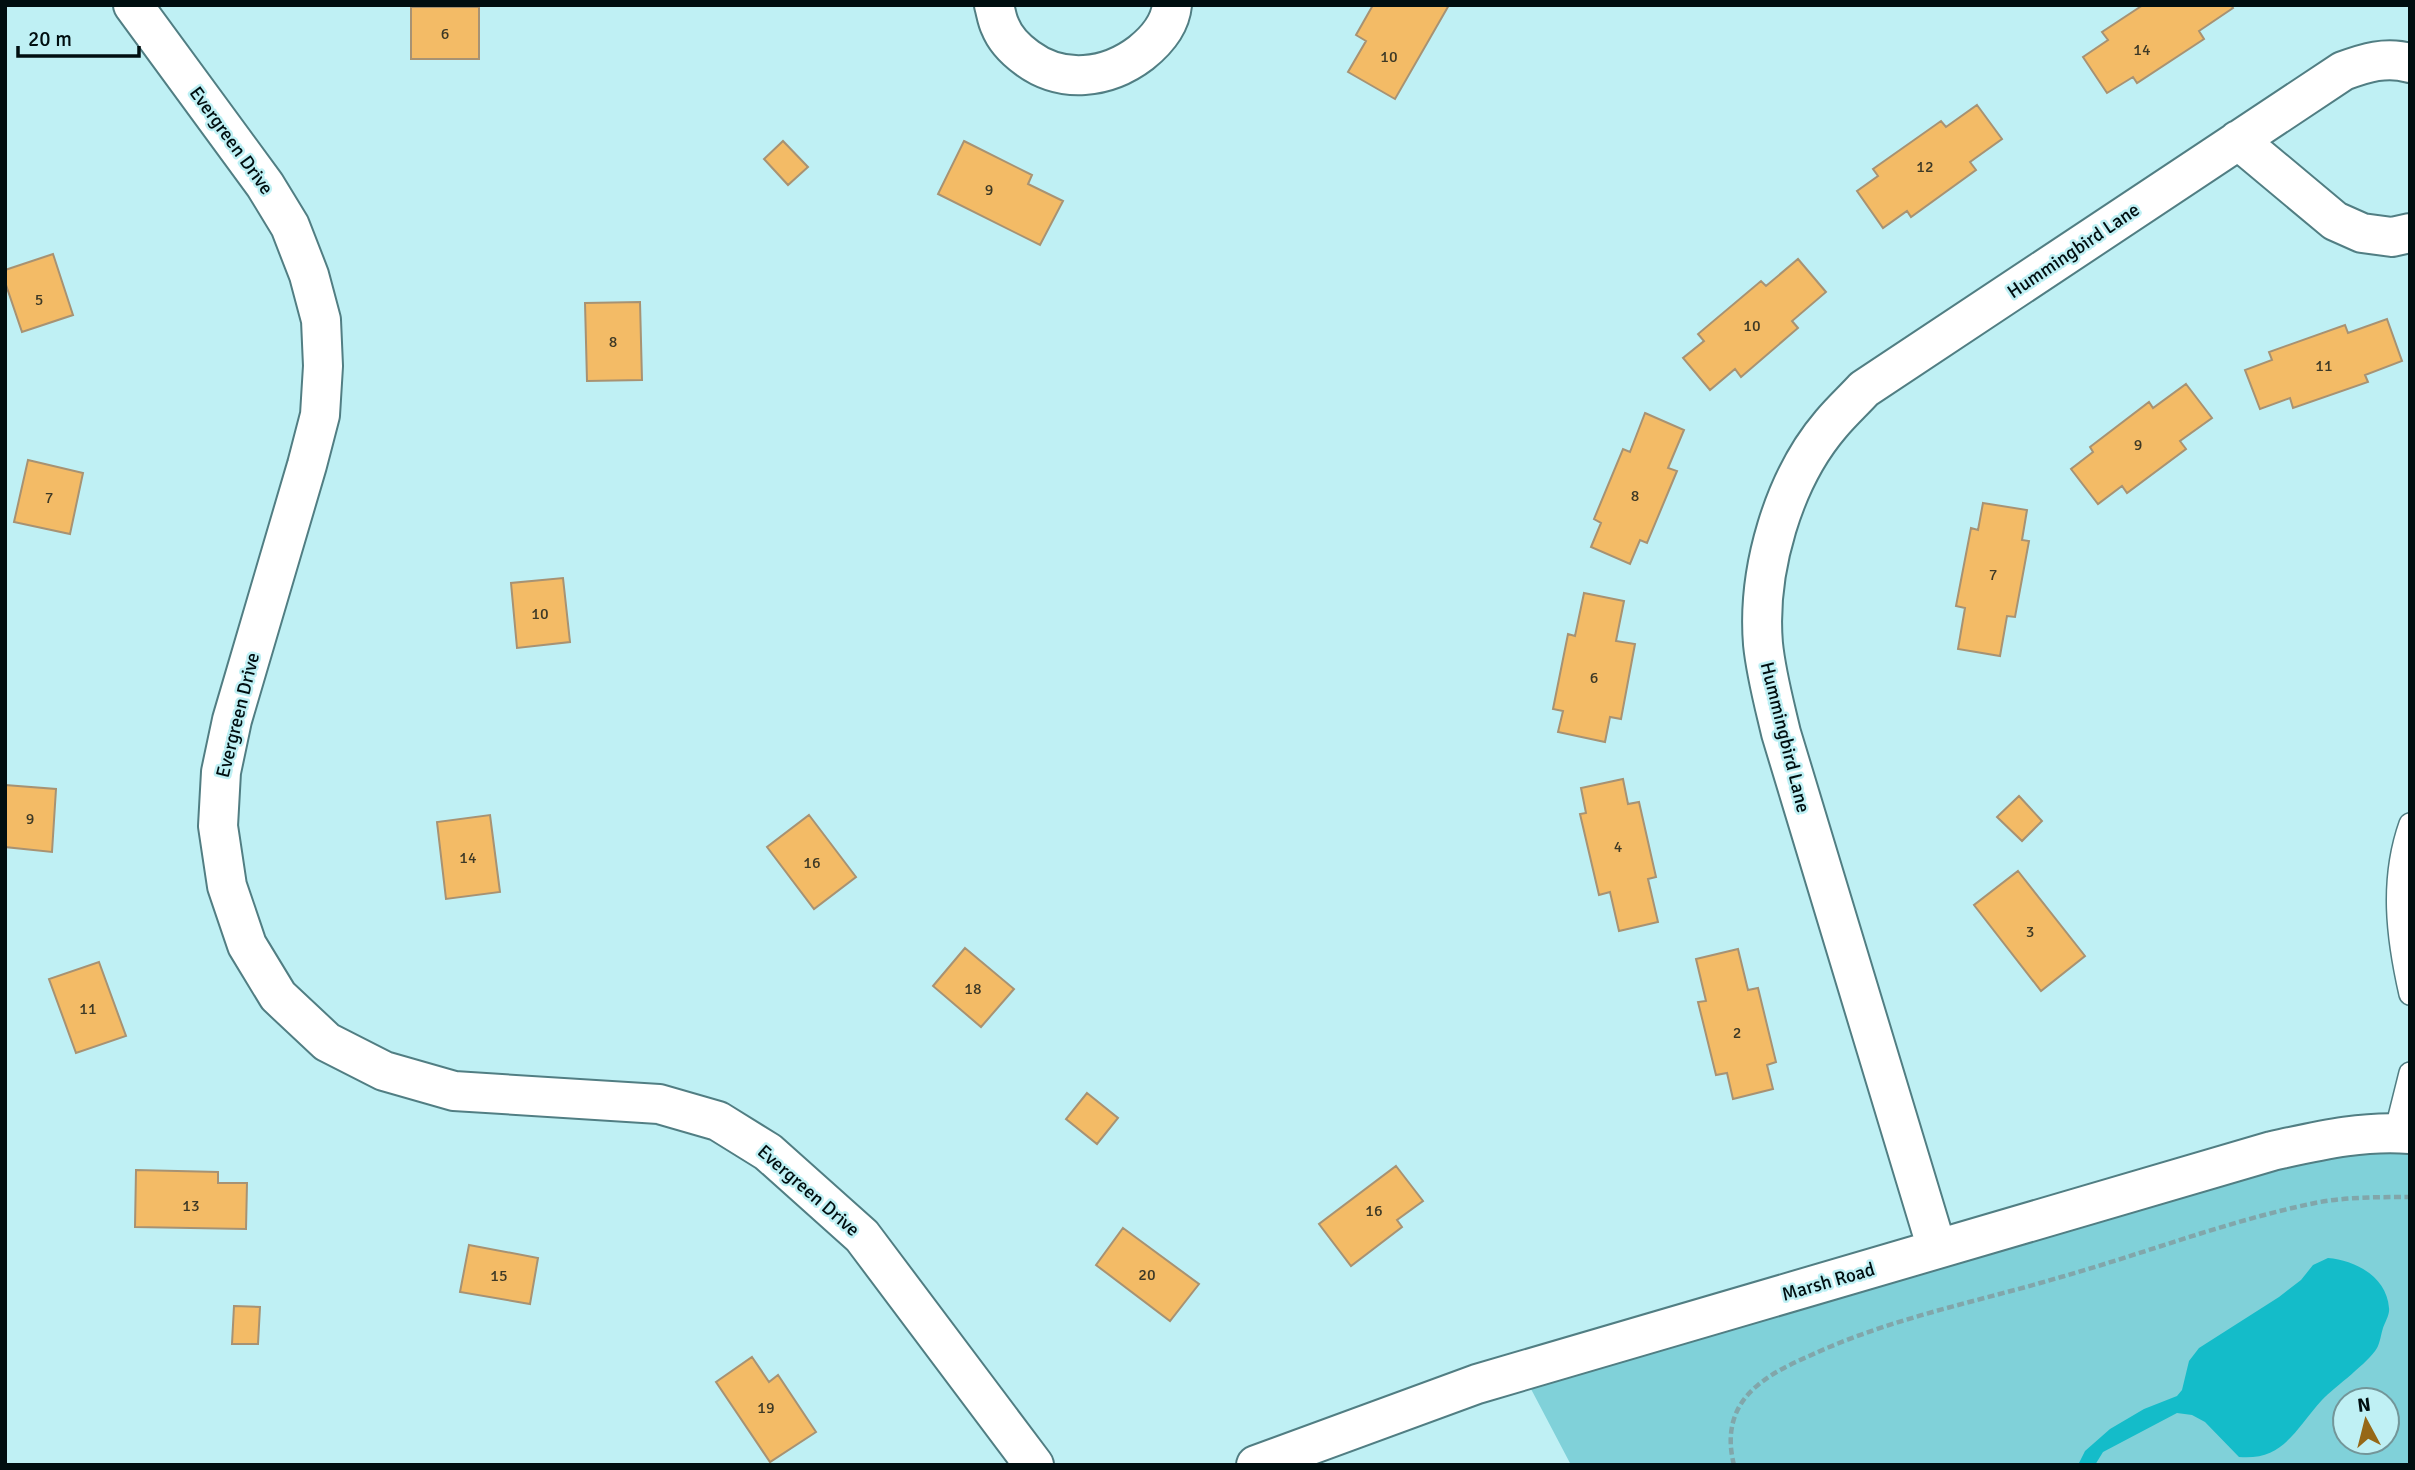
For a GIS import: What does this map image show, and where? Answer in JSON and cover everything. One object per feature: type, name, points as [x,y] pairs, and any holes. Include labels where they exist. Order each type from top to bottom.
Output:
[{"type":"street","name":"Evergreen Drive","points":[[133,5],[284,215],[309,275],[321,320],[323,366],[320,415],[232,720],[221,772],[218,827],[227,886],[247,945],[278,996],[327,1042],[384,1072],[454,1091],[659,1104],[718,1121],[768,1152],[862,1236],[1034,1465]]},
{"type":"street","points":[[994,5],[1000,27],[1016,49],[1038,66],[1063,76],[1097,74],[1128,63],[1153,43],[1171,16],[1172,5]]},
{"type":"street","name":"Hummingbird Lane","points":[[1937,1249],[1781,733],[1770,687],[1763,642],[1766,576],[1778,520],[1804,463],[1829,425],[1864,389],[2343,71],[2370,61],[2399,60],[2410,63]]},
{"type":"street","points":[[2238,140],[2336,221],[2362,233],[2392,237],[2410,233]]},
{"type":"street","name":"Marsh Road","points":[[1256,1465],[1477,1384],[2272,1151],[2333,1137],[2402,1133]]},
{"type":"lane","points":[[2410,824],[2397,880],[2401,946],[2410,994]]},
{"type":"lane","points":[[2402,1133],[2410,1073]]},
{"type":"path","points":[[1734,1465],[1730,1445],[1731,1424],[1740,1404],[1758,1385],[1787,1366],[1835,1344],[1893,1323],[2060,1278],[2278,1211],[2323,1202],[2372,1197],[2410,1197]]},
{"type":"shaded area","points":[[2364,1152],[2410,1154],[2410,1465],[1571,1465],[1531,1389],[1619,1359],[2270,1170]]},
{"type":"shaded area","points":[[2328,1258],[2338,1259],[2368,1272],[2382,1287],[2387,1297],[2389,1313],[2373,1354],[2338,1386],[2331,1386],[2331,1392],[2288,1440],[2267,1454],[2239,1457],[2205,1422],[2192,1415],[2177,1413],[2103,1452],[2095,1465],[2078,1465],[2085,1451],[2110,1429],[2144,1409],[2177,1396],[2182,1390],[2189,1361],[2199,1348],[2279,1297],[2301,1280],[2313,1265]]},
{"type":"building","points":[[1373,5],[1449,5],[1395,99],[1348,72],[1366,41],[1356,35]]},
{"type":"building","points":[[2143,5],[2231,5],[2233,8],[2199,31],[2204,39],[2137,83],[2133,77],[2107,93],[2083,57],[2108,40],[2102,32]]},
{"type":"building","points":[[411,7],[479,7],[479,59],[411,59]]},
{"type":"building","points":[[1977,105],[2002,139],[1970,162],[1976,170],[1911,217],[1907,211],[1883,228],[1857,191],[1878,176],[1873,169],[1941,121],[1946,127]]},
{"type":"building","points":[[783,141],[808,167],[788,185],[764,159]]},
{"type":"building","points":[[964,141],[1032,175],[1028,184],[1063,201],[1040,245],[938,194]]},
{"type":"building","points":[[53,254],[73,315],[22,332],[5,282],[5,270]]},
{"type":"building","points":[[1798,259],[1826,292],[1792,321],[1798,328],[1741,377],[1735,369],[1710,390],[1683,358],[1704,341],[1698,334],[1761,281],[1766,286]]},
{"type":"building","points":[[640,302],[642,380],[587,381],[585,303]]},
{"type":"building","points":[[2387,319],[2402,361],[2365,375],[2368,382],[2293,408],[2290,398],[2260,409],[2245,370],[2272,360],[2269,352],[2345,325],[2348,333]]},
{"type":"building","points":[[2186,384],[2212,418],[2180,441],[2186,449],[2127,493],[2122,486],[2098,504],[2071,469],[2093,452],[2090,447],[2149,402],[2153,408]]},
{"type":"building","points":[[1645,413],[1684,430],[1668,468],[1677,471],[1647,543],[1640,540],[1630,564],[1591,547],[1601,523],[1594,519],[1623,449],[1630,452]]},
{"type":"building","points":[[28,460],[83,473],[70,534],[14,522]]},
{"type":"building","points":[[1983,503],[2027,510],[2022,540],[2029,541],[2015,617],[2007,616],[2000,656],[1958,649],[1965,608],[1956,606],[1971,528],[1978,530]]},
{"type":"building","points":[[563,578],[570,642],[517,648],[511,583]]},
{"type":"building","points":[[1584,593],[1624,601],[1616,641],[1635,644],[1621,719],[1610,717],[1605,742],[1558,732],[1563,711],[1553,709],[1568,634],[1575,636]]},
{"type":"building","points":[[1623,779],[1628,804],[1639,802],[1656,877],[1648,879],[1658,922],[1619,931],[1610,892],[1599,895],[1580,814],[1586,813],[1581,788]]},
{"type":"building","points":[[5,785],[56,789],[52,852],[5,847]]},
{"type":"building","points":[[2019,796],[2042,821],[2022,841],[1997,817]]},
{"type":"building","points":[[490,815],[500,892],[446,899],[437,822]]},
{"type":"building","points":[[809,815],[856,877],[814,909],[767,847]]},
{"type":"building","points":[[2018,871],[2085,956],[2041,991],[1974,905]]},
{"type":"building","points":[[965,948],[1014,989],[981,1027],[933,986]]},
{"type":"building","points":[[1738,949],[1748,990],[1758,988],[1776,1062],[1767,1065],[1773,1089],[1733,1099],[1727,1073],[1716,1075],[1698,1002],[1706,1001],[1696,959]]},
{"type":"building","points":[[99,962],[126,1036],[76,1053],[49,979]]},
{"type":"building","points":[[1087,1093],[1118,1118],[1097,1144],[1066,1119]]},
{"type":"building","points":[[1396,1166],[1423,1201],[1397,1220],[1402,1227],[1351,1266],[1319,1224]]},
{"type":"building","points":[[136,1170],[218,1172],[218,1183],[247,1183],[246,1229],[135,1227]]},
{"type":"building","points":[[1123,1228],[1199,1284],[1170,1321],[1096,1265]]},
{"type":"building","points":[[469,1245],[538,1258],[530,1304],[460,1292]]},
{"type":"building","points":[[234,1306],[260,1307],[258,1344],[232,1344]]},
{"type":"building","points":[[752,1357],[769,1382],[778,1375],[816,1432],[770,1462],[716,1382]]}]
